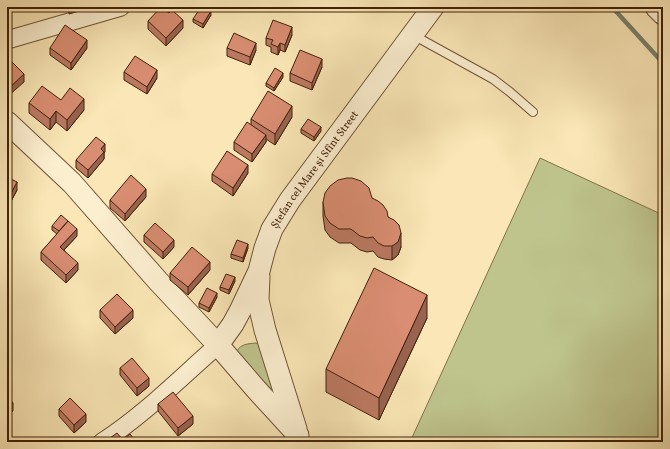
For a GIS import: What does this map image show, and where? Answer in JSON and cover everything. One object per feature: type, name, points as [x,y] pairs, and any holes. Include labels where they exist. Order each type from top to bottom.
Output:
[{"type":"street","points":[[7,40],[121,7]]},
{"type":"street","name":"Ștefan cel Mare și Sfînt Street","points":[[218,345],[236,318],[259,271],[272,229],[290,200],[432,7]]},
{"type":"street","points":[[656,7],[663,14]]},
{"type":"street","points":[[7,122],[72,183],[218,345],[299,438]]},
{"type":"street","points":[[259,271],[258,300],[265,330],[299,438]]},
{"type":"street","points":[[102,442],[139,415],[218,345]]},
{"type":"lane","points":[[412,35],[493,80],[510,92],[533,112]]},
{"type":"green space","points":[[540,158],[663,215],[663,442],[410,442]]},
{"type":"green space","points":[[256,343],[262,346],[275,394],[272,395],[235,355],[241,347],[246,344]]},
{"type":"building","points":[[71,7],[79,7],[69,10]]},
{"type":"building","points":[[161,7],[169,13],[172,10],[183,20],[166,38],[148,21]]},
{"type":"building","points":[[201,7],[211,11],[203,24],[193,19]]},
{"type":"building","points":[[273,20],[292,27],[285,45],[280,43],[278,47],[271,44],[273,40],[266,38]]},
{"type":"building","points":[[65,25],[87,40],[71,63],[50,48]]},
{"type":"building","points":[[234,33],[256,43],[250,57],[227,48]]},
{"type":"building","points":[[300,50],[322,59],[312,83],[290,73]]},
{"type":"building","points":[[135,56],[157,70],[147,87],[124,72]]},
{"type":"building","points":[[7,58],[24,74],[7,90]]},
{"type":"building","points":[[275,68],[283,73],[274,88],[266,83]]},
{"type":"building","points":[[42,86],[61,100],[70,88],[84,99],[67,120],[56,111],[50,119],[29,103]]},
{"type":"building","points":[[268,91],[292,106],[275,134],[251,119]]},
{"type":"building","points":[[308,119],[321,127],[314,137],[301,129]]},
{"type":"building","points":[[247,122],[266,135],[252,154],[234,142]]},
{"type":"building","points":[[96,137],[105,144],[101,149],[104,152],[88,170],[76,160]]},
{"type":"building","points":[[227,151],[248,165],[233,188],[212,174]]},
{"type":"building","points":[[131,175],[146,189],[125,214],[110,200]]},
{"type":"building","points":[[7,177],[17,182],[8,199],[7,198]]},
{"type":"building","points":[[347,178],[361,181],[369,188],[372,198],[383,205],[387,211],[388,217],[399,225],[401,233],[398,242],[392,246],[384,246],[378,243],[373,237],[367,238],[360,236],[351,229],[339,229],[330,223],[325,216],[323,202],[325,193],[330,186],[338,180]]},
{"type":"building","points":[[61,215],[68,221],[59,231],[52,226]]},
{"type":"building","points":[[68,221],[77,229],[60,247],[78,263],[66,275],[41,252]]},
{"type":"building","points":[[155,223],[174,240],[163,252],[144,235]]},
{"type":"building","points":[[237,240],[248,244],[243,258],[231,254]]},
{"type":"building","points":[[192,247],[210,262],[188,287],[170,273]]},
{"type":"building","points":[[374,268],[427,295],[379,398],[326,369]]},
{"type":"building","points":[[226,274],[235,277],[229,290],[220,287]]},
{"type":"building","points":[[207,288],[217,293],[209,308],[199,303]]},
{"type":"building","points":[[117,294],[133,310],[115,327],[100,310]]},
{"type":"building","points":[[132,358],[149,378],[137,388],[120,368]]},
{"type":"building","points":[[173,392],[193,416],[178,428],[158,404]]},
{"type":"building","points":[[7,394],[13,403],[7,407]]},
{"type":"building","points":[[70,398],[86,414],[74,425],[59,409]]},
{"type":"building","points":[[7,410],[11,416],[7,418]]},
{"type":"building","points":[[117,433],[123,440],[130,434],[135,440],[138,437],[142,442],[106,441]]},
{"type":"waterway","points":[[466,7],[469,9],[471,7]]},
{"type":"waterway","points":[[612,7],[663,63]]}]
